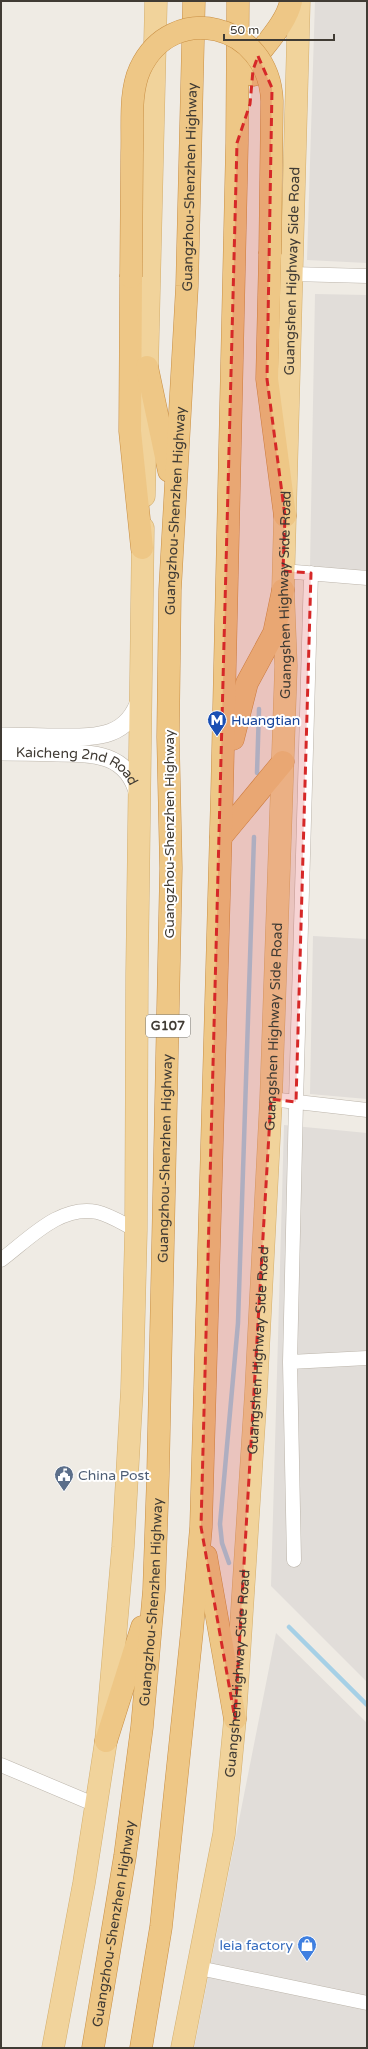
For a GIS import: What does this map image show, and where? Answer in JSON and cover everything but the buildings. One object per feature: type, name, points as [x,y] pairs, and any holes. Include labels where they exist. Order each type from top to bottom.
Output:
[{"type":"highway","name":"Guangzhou-Shenzhen Highway","points":[[93,2048],[125,1856],[141,1735],[154,1590],[159,1467],[171,868],[168,738],[170,590],[188,286],[194,1]]},
{"type":"highway","points":[[141,2048],[161,1927],[192,1631],[201,1527],[221,837],[237,143],[238,1]]},
{"type":"highway","points":[[237,143],[250,104],[253,70],[257,56],[287,10]]},
{"type":"highway","points":[[142,548],[130,431],[133,114],[136,81],[140,69],[154,48],[175,34],[187,30],[213,29],[237,37],[256,53],[269,76],[272,101],[267,379],[285,516]]},
{"type":"highway","points":[[147,367],[175,500]]},
{"type":"highway","points":[[222,793],[243,694],[253,670],[274,633],[283,580]]},
{"type":"highway","points":[[221,837],[283,762]]},
{"type":"highway","points":[[201,1527],[235,1719]]},
{"type":"highway","points":[[106,1741],[154,1590]]},
{"type":"main road","points":[[53,2048],[84,1883],[106,1741],[123,1547],[132,1390],[136,1230],[138,797],[142,548],[156,1]]},
{"type":"main road","name":"Guangshen Highway Side Road","points":[[182,2048],[199,1968],[224,1834],[235,1719],[256,1392],[271,1099],[287,641],[283,580],[299,1]]},
{"type":"street","points":[[292,274],[367,276]]},
{"type":"street","points":[[294,1560],[290,1362],[311,573]]},
{"type":"street","points":[[283,580],[311,573],[367,578]]},
{"type":"street","name":"Kaicheng 2nd Road","points":[[1,736],[91,737],[108,734],[129,720],[137,707],[140,698]]},
{"type":"street","name":"Kaicheng 2nd Road","points":[[1,752],[99,754],[124,769],[133,781],[138,797]]},
{"type":"street","points":[[271,1099],[367,1110]]},
{"type":"street","points":[[1,1260],[54,1220],[83,1210],[98,1212],[136,1230]]},
{"type":"street","points":[[290,1362],[367,1358]]},
{"type":"street","points":[[1,1765],[96,1805]]},
{"type":"street","points":[[199,1968],[367,2004]]},
{"type":"highlighted area","points":[[258,56],[272,88],[267,379],[285,516],[283,571],[311,573],[296,1102],[271,1099],[235,1719],[201,1527],[237,143],[250,104],[253,70]]},
{"type":"shaded area","points":[[315,1],[367,1],[367,263],[307,260]]},
{"type":"shaded area","points":[[315,294],[367,295],[367,572],[310,567]]},
{"type":"shaded area","points":[[313,936],[367,939],[367,1099],[310,1094]]},
{"type":"shaded area","points":[[284,1125],[367,1133],[367,1682],[271,1586]]},
{"type":"shaded area","points":[[276,1633],[367,1723],[367,2048],[194,2048]]},
{"type":"waterway","points":[[257,773],[259,709]]},
{"type":"waterway","points":[[229,1563],[222,1543],[220,1524],[238,1323],[254,837]]},
{"type":"waterway","points":[[289,1627],[367,1705]]},
{"type":"place","name":"Huangtian","points":[[217,737]]},
{"type":"place","name":"China Post","points":[[64,1492]]},
{"type":"place","name":"leia factory","points":[[307,1962]]}]
